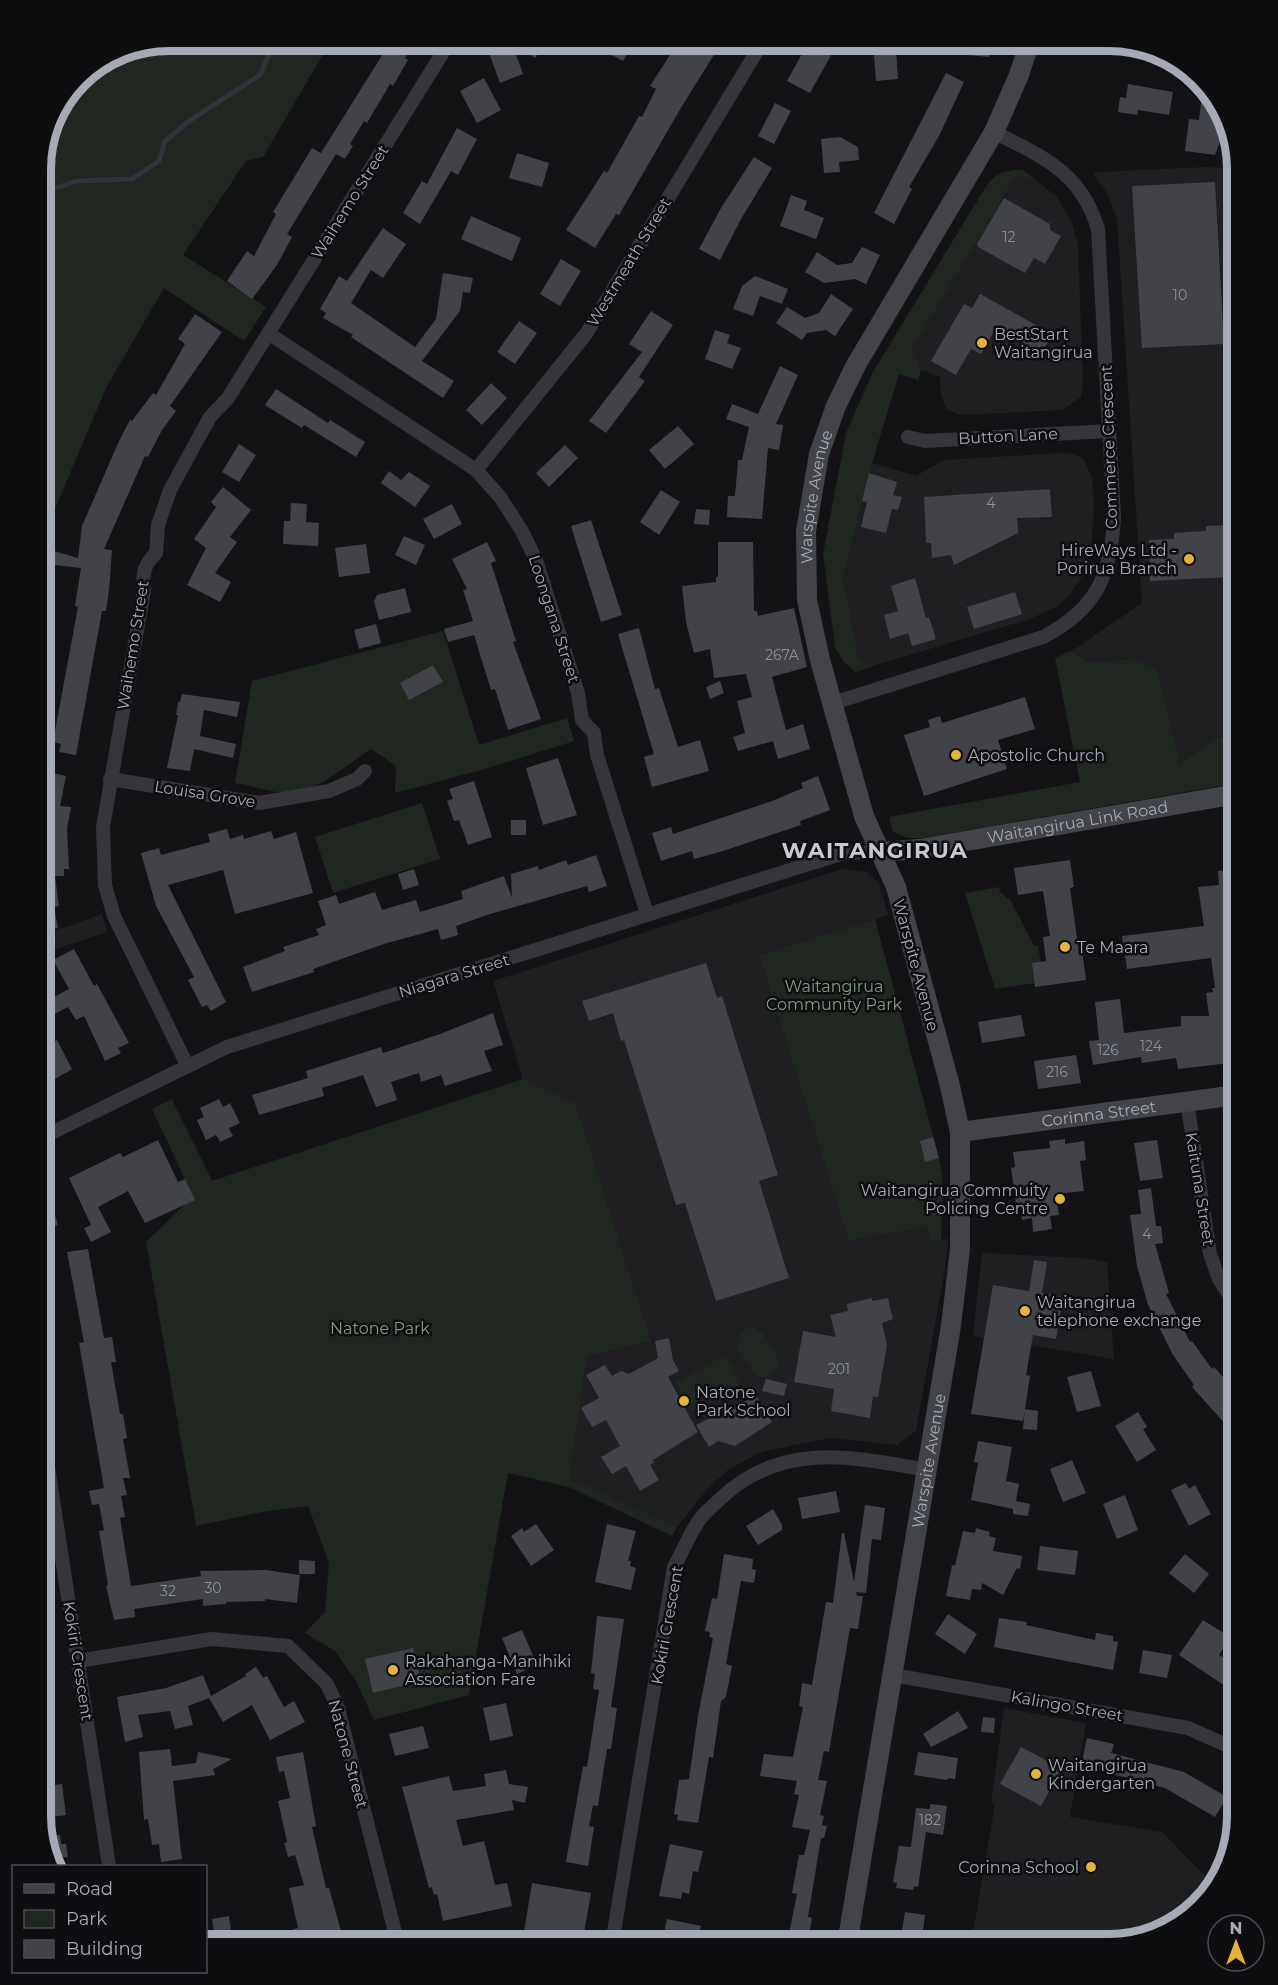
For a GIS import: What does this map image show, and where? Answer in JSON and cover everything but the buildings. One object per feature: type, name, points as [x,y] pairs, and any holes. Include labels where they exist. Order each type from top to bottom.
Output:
[{"type":"main road","name":"Warspite Avenue","points":[[849,1934],[928,1470],[960,1249],[960,1132],[949,1082],[927,1011],[896,887],[864,816],[812,627],[806,577],[808,507],[819,454],[836,406],[856,365],[994,132],[1019,75],[1027,51]]},
{"type":"main road","name":"Waitangirua Link Road","points":[[880,852],[920,849],[1227,796]]},
{"type":"main road","name":"Corinna Street","points":[[960,1132],[1227,1096]]},
{"type":"street","name":"Waihemo Street","points":[[187,1065],[114,916],[105,885],[102,837],[110,779],[143,600],[143,578],[146,564],[156,553],[158,525],[170,490],[210,417],[228,398],[444,51]]},
{"type":"street","name":"Westmeath Street","points":[[476,470],[586,334],[757,51]]},
{"type":"street","name":"Commerce Crescent","points":[[833,703],[1023,644],[1071,621],[1100,586],[1111,556],[1114,517],[1100,250],[1094,214],[1083,193],[1072,179],[1054,165],[994,132]]},
{"type":"street","name":"Loongana Street","points":[[268,333],[476,470],[500,497],[522,531],[536,560],[578,693],[582,720],[594,733],[597,755],[647,914]]},
{"type":"street","name":"Button Lane","points":[[908,437],[925,441],[1109,431]]},
{"type":"street","name":"Louisa Grove","points":[[110,779],[259,803],[329,791],[357,779],[365,771]]},
{"type":"street","name":"Niagara Street","points":[[51,1133],[187,1065],[267,1034],[844,853],[880,852]]},
{"type":"street","name":"Kaituna Street","points":[[1187,1101],[1210,1254],[1219,1279],[1227,1291]]},
{"type":"street","name":"Kokiri Crescent","points":[[614,1934],[674,1567],[700,1518],[733,1487],[752,1475],[803,1458],[838,1456],[928,1470]]},
{"type":"street","name":"Kokiri Crescent","points":[[51,1490],[109,1865]]},
{"type":"street","name":"Natone Street","points":[[78,1661],[212,1639],[288,1646],[306,1660],[327,1684],[338,1708],[395,1934]]},
{"type":"street","name":"Kalingo Street","points":[[893,1675],[1188,1728],[1227,1745]]},
{"type":"shaded area","points":[[1227,168],[1227,735],[1216,738],[1179,764],[1134,659],[1090,662],[1072,651],[1142,603],[1117,219],[1107,193],[1093,174]]},
{"type":"shaded area","points":[[1015,177],[1034,179],[1056,196],[1071,220],[1078,245],[1083,382],[1081,397],[1063,410],[960,415],[948,410],[941,396],[940,377],[921,370],[910,351]]},
{"type":"shaded area","points":[[1075,454],[1083,459],[1092,477],[1094,503],[1091,556],[1084,574],[1069,596],[1058,606],[1030,619],[873,666],[858,658],[843,578],[872,463],[916,476],[944,460]]},
{"type":"shaded area","points":[[842,869],[867,872],[879,883],[888,915],[759,955],[849,1241],[926,1227],[930,1240],[948,1239],[945,1269],[916,1431],[897,1445],[829,1438],[761,1452],[728,1470],[709,1487],[677,1527],[572,1479],[570,1474],[587,1356],[650,1340],[575,1104],[523,1079],[493,981]]},
{"type":"shaded area","points":[[102,914],[107,932],[51,951],[51,932]]},
{"type":"shaded area","points":[[982,1253],[1084,1258],[1107,1262],[1114,1359],[973,1336]]},
{"type":"shaded area","name":"Corinna School","points":[[1004,1708],[1086,1723],[1070,1817],[1162,1832],[1209,1879],[1198,1894],[1175,1914],[1147,1928],[1132,1932],[973,1934],[995,1804],[991,1803]]},
{"type":"green space","points":[[169,51],[325,51],[263,157],[246,161],[183,255],[266,307],[244,341],[164,288],[106,388],[51,523],[51,161],[55,138],[67,110],[85,85],[97,75],[117,63],[138,55]]},
{"type":"green space","points":[[1022,169],[1034,179],[1015,177],[911,351],[921,370],[918,380],[899,374],[872,463],[843,578],[858,657],[873,666],[856,672],[845,663],[835,648],[823,554],[846,433],[873,372],[985,188],[992,179],[1000,174]]},
{"type":"green space","points":[[443,631],[479,745],[567,718],[574,741],[485,769],[395,793],[396,766],[371,749],[322,782],[301,791],[277,792],[235,783],[252,681]]},
{"type":"green space","points":[[1071,651],[1090,662],[1134,659],[1157,669],[1179,764],[1216,738],[1227,735],[1227,785],[924,838],[908,838],[893,832],[889,817],[1080,782],[1055,658]]},
{"type":"green space","points":[[422,803],[440,859],[333,893],[315,837]]},
{"type":"green space","points":[[999,887],[1000,892],[1011,901],[1034,946],[1038,946],[1041,962],[1035,983],[995,989],[965,893]]},
{"type":"green space","name":"Waitangirua Community Park","points":[[875,919],[939,1158],[943,1181],[941,1240],[930,1240],[926,1227],[849,1241],[759,955]]},
{"type":"green space","name":"Natone Park","points":[[523,1079],[575,1103],[651,1341],[587,1356],[570,1474],[572,1479],[677,1527],[672,1536],[569,1487],[508,1473],[469,1695],[374,1720],[356,1681],[335,1651],[305,1633],[325,1612],[329,1563],[308,1506],[267,1511],[196,1526],[146,1242],[193,1196],[152,1109],[172,1099],[212,1181]]},
{"type":"green space","points":[[753,1326],[757,1333],[762,1332],[777,1355],[777,1371],[764,1378],[756,1376],[738,1348],[741,1332]]},
{"type":"green space","points":[[726,1355],[742,1384],[692,1411],[676,1382]]},
{"type":"waterway","points":[[51,190],[77,181],[132,179],[159,161],[165,141],[189,121],[260,75],[271,51]]},
{"type":"place","name":"BestStart Waitangirua","points":[[982,343]]},
{"type":"place","name":"HireWays Ltd - Porirua Branch","points":[[1189,559]]},
{"type":"place","name":"Apostolic Church","points":[[956,755]]},
{"type":"place","name":"Te Maara","points":[[1065,947]]},
{"type":"place","name":"Waitangirua Commuity Policing Centre","points":[[1060,1199]]},
{"type":"place","name":"Waitangirua telephone exchange","points":[[1025,1311]]},
{"type":"place","name":"Natone Park School","points":[[684,1401]]},
{"type":"place","name":"Rakahanga-Manihiki Association Fare","points":[[393,1670]]},
{"type":"place","name":"Waitangirua Kindergarten","points":[[1036,1774]]},
{"type":"place","name":"Corinna School","points":[[1091,1867]]},
{"type":"district","name":"WAITANGIRUA","points":[[875,850]]}]
